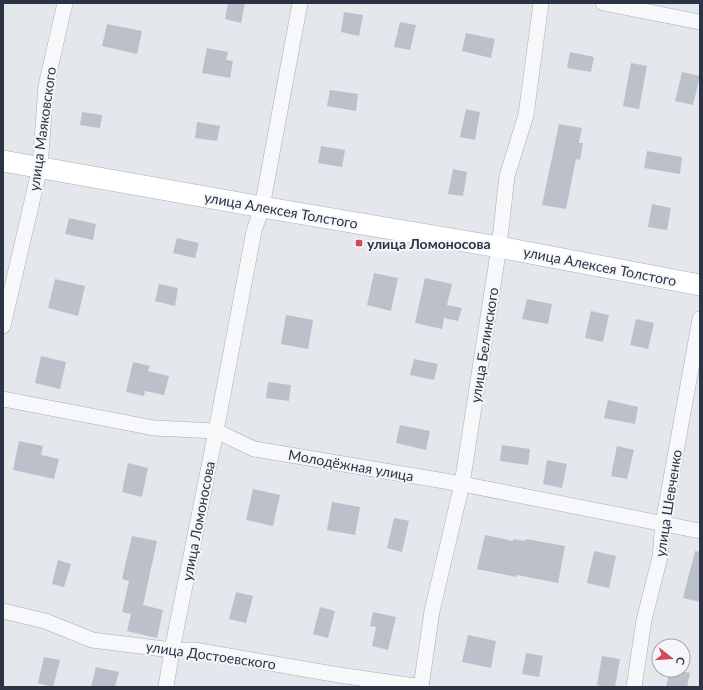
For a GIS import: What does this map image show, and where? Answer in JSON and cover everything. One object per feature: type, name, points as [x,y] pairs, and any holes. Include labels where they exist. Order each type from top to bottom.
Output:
[{"type":"street","name":"улица Маяковского","points":[[3,326],[40,167],[46,86],[65,3]]},
{"type":"street","name":"улица Ломоносова","points":[[166,687],[254,231],[262,207],[300,3]]},
{"type":"street","name":"улица Белинского","points":[[422,687],[432,611],[462,484],[499,247],[507,176],[526,115],[541,3]]},
{"type":"street","points":[[603,3],[700,22]]},
{"type":"street","name":"улица Алексея Толстого","points":[[3,161],[499,247],[700,285]]},
{"type":"street","name":"улица Шевченко","points":[[634,687],[644,620],[660,557],[663,523],[700,319]]},
{"type":"street","name":"Молодёжная улица","points":[[3,399],[154,428],[216,431],[254,449],[462,484],[700,531]]},
{"type":"street","name":"улица Достоевского","points":[[3,611],[45,621],[92,640],[172,650],[194,650],[339,675],[422,687]]},
{"type":"building","points":[[228,3],[245,3],[241,23],[225,19]]},
{"type":"building","points":[[344,12],[363,15],[359,36],[341,32]]},
{"type":"building","points":[[400,22],[416,25],[410,50],[394,47]]},
{"type":"building","points":[[107,24],[142,31],[137,54],[102,46]]},
{"type":"building","points":[[466,33],[495,39],[491,58],[462,51]]},
{"type":"building","points":[[207,48],[228,52],[226,60],[233,61],[230,78],[202,73]]},
{"type":"building","points":[[570,52],[594,57],[591,72],[567,68]]},
{"type":"building","points":[[631,63],[647,66],[639,109],[623,106]]},
{"type":"building","points":[[682,72],[700,76],[693,105],[675,101]]},
{"type":"building","points":[[330,90],[358,94],[356,111],[327,106]]},
{"type":"building","points":[[466,109],[480,112],[475,140],[460,137]]},
{"type":"building","points":[[82,112],[102,115],[100,128],[80,125]]},
{"type":"building","points":[[197,122],[220,126],[217,141],[195,138]]},
{"type":"building","points":[[559,124],[582,128],[579,143],[583,143],[580,160],[576,159],[566,209],[542,205]]},
{"type":"building","points":[[321,146],[345,150],[342,167],[318,163]]},
{"type":"building","points":[[647,151],[682,157],[680,174],[644,168]]},
{"type":"building","points":[[453,169],[467,172],[463,196],[448,194]]},
{"type":"building","points":[[652,204],[671,208],[667,230],[648,227]]},
{"type":"building","points":[[69,218],[96,224],[93,240],[65,234]]},
{"type":"building","points":[[177,238],[199,243],[195,258],[173,253]]},
{"type":"building","points":[[374,273],[398,278],[391,311],[367,305]]},
{"type":"building","points":[[425,278],[452,284],[447,305],[462,308],[458,321],[444,318],[442,329],[415,323]]},
{"type":"building","points":[[55,279],[85,286],[78,316],[48,308]]},
{"type":"building","points":[[159,284],[178,288],[175,306],[155,301]]},
{"type":"building","points":[[527,299],[552,304],[548,324],[522,319]]},
{"type":"building","points":[[591,311],[609,315],[603,342],[585,338]]},
{"type":"building","points":[[286,315],[313,320],[308,349],[281,344]]},
{"type":"building","points":[[636,319],[654,323],[648,349],[630,345]]},
{"type":"building","points":[[41,356],[66,362],[60,389],[35,383]]},
{"type":"building","points":[[414,359],[438,364],[434,380],[410,375]]},
{"type":"building","points":[[133,362],[150,366],[148,371],[169,376],[164,395],[145,391],[144,396],[126,392]]},
{"type":"building","points":[[268,382],[291,385],[289,401],[266,398]]},
{"type":"building","points":[[608,400],[638,407],[635,424],[604,418]]},
{"type":"building","points":[[400,425],[430,431],[426,450],[396,443]]},
{"type":"building","points":[[19,441],[43,446],[41,455],[59,459],[54,479],[13,470]]},
{"type":"building","points":[[502,445],[530,449],[528,465],[500,461]]},
{"type":"building","points":[[617,446],[634,450],[627,479],[611,476]]},
{"type":"building","points":[[547,460],[567,464],[562,488],[543,484]]},
{"type":"building","points":[[128,463],[148,468],[142,497],[122,492]]},
{"type":"building","points":[[253,489],[280,495],[273,526],[246,520]]},
{"type":"building","points":[[332,502],[360,507],[355,535],[327,530]]},
{"type":"building","points":[[394,518],[409,521],[402,552],[387,548]]},
{"type":"building","points":[[485,535],[513,541],[513,539],[525,541],[526,539],[565,546],[558,583],[517,575],[516,577],[477,569]]},
{"type":"building","points":[[132,536],[157,541],[143,605],[163,610],[157,638],[127,631],[131,614],[122,612],[129,581],[122,579]]},
{"type":"building","points":[[594,551],[616,556],[609,588],[587,583]]},
{"type":"building","points":[[695,551],[700,552],[700,602],[683,598]]},
{"type":"building","points":[[58,560],[71,564],[64,587],[52,584]]},
{"type":"building","points":[[236,592],[253,596],[246,623],[229,619]]},
{"type":"building","points":[[320,607],[335,611],[328,638],[313,634]]},
{"type":"building","points":[[373,612],[396,617],[388,650],[372,646],[376,627],[370,626]]},
{"type":"building","points":[[468,635],[496,641],[491,668],[462,662]]},
{"type":"building","points":[[526,653],[543,656],[539,677],[522,674]]},
{"type":"building","points":[[602,656],[620,659],[615,687],[597,685]]},
{"type":"building","points":[[44,657],[60,660],[53,687],[38,683]]},
{"type":"building","points":[[96,667],[119,672],[115,687],[91,687]]},
{"type":"building","points":[[668,678],[689,678],[687,687],[666,687]]},
{"type":"place","name":"улица Ломоносова","points":[[359,243]]}]
